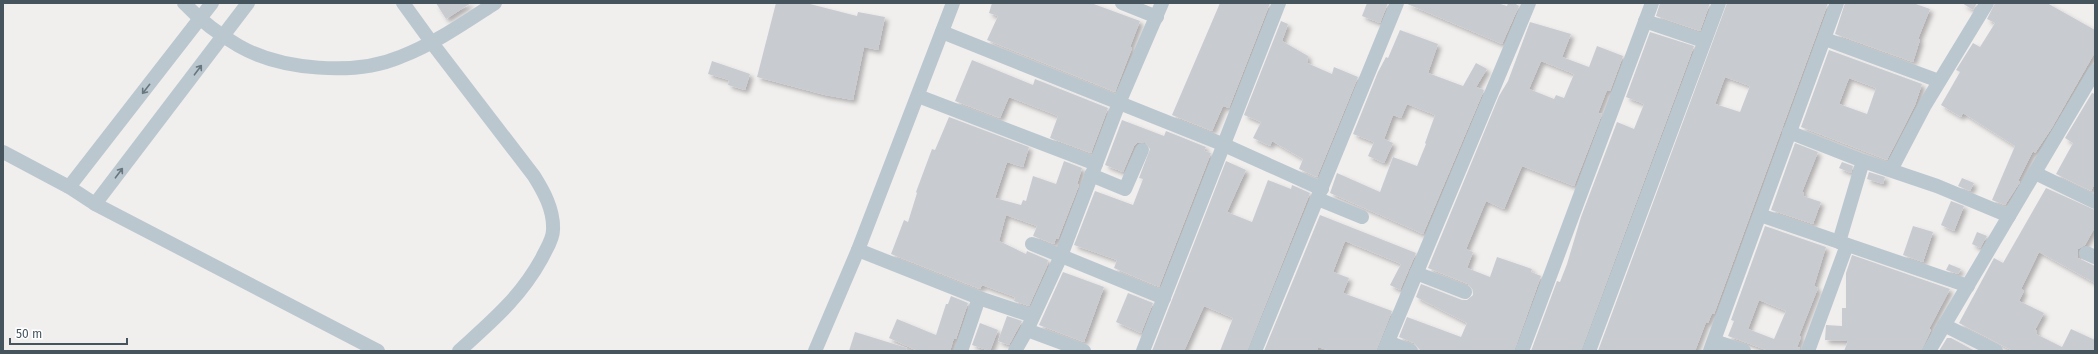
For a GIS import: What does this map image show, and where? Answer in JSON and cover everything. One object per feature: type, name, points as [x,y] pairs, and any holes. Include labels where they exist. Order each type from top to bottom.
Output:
[{"type":"street","points":[[184,3],[200,20],[239,46],[269,59],[323,68],[349,68],[377,64],[399,58],[432,43],[495,3]]},
{"type":"street","points":[[69,188],[212,3]]},
{"type":"street","points":[[95,204],[248,3]]},
{"type":"street","points":[[403,3],[534,176],[545,195],[552,217],[553,230],[550,243],[518,296],[459,351]]},
{"type":"street","points":[[815,351],[858,250],[953,3]]},
{"type":"street","points":[[1122,3],[1157,17]]},
{"type":"street","points":[[1015,351],[1027,330],[1061,256],[1119,103],[1162,3]]},
{"type":"street","points":[[1143,351],[1222,144],[1279,3]]},
{"type":"street","points":[[1256,351],[1397,3]]},
{"type":"street","points":[[1411,351],[1386,346],[1528,3]]},
{"type":"street","points":[[1522,351],[1652,3]]},
{"type":"street","points":[[1589,351],[1719,3]]},
{"type":"street","points":[[1744,351],[1712,346],[1837,3]]},
{"type":"street","points":[[1891,170],[1939,81],[1987,3]]},
{"type":"street","points":[[1644,21],[1704,41]]},
{"type":"street","points":[[942,32],[1222,144],[1362,216]]},
{"type":"street","points":[[1825,39],[1939,81]]},
{"type":"street","points":[[1929,351],[2095,71]]},
{"type":"street","points":[[918,96],[1094,169],[1125,189],[1142,150]]},
{"type":"street","points":[[1789,132],[1863,161],[1937,186],[2009,216]]},
{"type":"street","points":[[3,152],[95,204],[378,351]]},
{"type":"street","points":[[1808,351],[1843,243],[1863,161]]},
{"type":"street","points":[[2035,173],[2095,202]]},
{"type":"street","points":[[1760,215],[1968,286]]},
{"type":"street","points":[[1032,244],[1164,298]]},
{"type":"street","points":[[858,250],[979,298],[1033,316]]},
{"type":"street","points":[[1416,273],[1466,292]]},
{"type":"street","points":[[961,351],[979,298]]},
{"type":"street","points":[[1944,325],[1988,349]]},
{"type":"street","points":[[1027,330],[1084,351]]},
{"type":"building","points":[[436,3],[471,3],[446,19]]},
{"type":"building","points":[[776,3],[806,3],[857,16],[858,12],[885,17],[878,50],[864,47],[853,100],[825,95],[757,77]]},
{"type":"building","points":[[992,3],[1091,3],[1140,21],[1130,47],[1132,48],[1115,92],[987,40],[998,16],[989,13]]},
{"type":"building","points":[[1220,3],[1270,3],[1229,108],[1223,106],[1212,131],[1172,115]]},
{"type":"building","points":[[1367,3],[1388,3],[1380,23],[1362,16]]},
{"type":"building","points":[[1405,3],[1497,3],[1507,6],[1508,3],[1514,3],[1519,6],[1502,44]]},
{"type":"building","points":[[1660,3],[1710,3],[1700,31],[1656,16]]},
{"type":"building","points":[[1727,3],[1828,3],[1714,314],[1712,313],[1708,323],[1706,322],[1695,351],[1598,351]],"holes":[[[1725,77],[1750,86],[1740,112],[1715,104]]]},
{"type":"building","points":[[1845,3],[1913,3],[1930,9],[1918,39],[1920,40],[1913,62],[1835,34]]},
{"type":"building","points":[[1962,3],[1977,3],[1973,10]]},
{"type":"building","points":[[1995,3],[2047,3],[2095,30],[2095,52],[2051,129],[2035,153],[2033,151],[2018,181],[2020,182],[2005,205],[1992,200],[2015,146],[1963,113],[1961,117],[1941,105],[1960,72],[1956,70],[1973,43],[1980,47],[1995,23],[1987,19]]},
{"type":"building","points":[[1281,21],[1288,24],[1282,41],[1308,56],[1307,63],[1332,74],[1334,67],[1358,77],[1317,177],[1299,169],[1303,159],[1272,141],[1270,146],[1253,138],[1261,122],[1244,115]]},
{"type":"building","points":[[1530,22],[1571,34],[1562,57],[1589,67],[1597,46],[1623,56],[1610,91],[1607,90],[1598,113],[1602,114],[1574,186],[1522,166],[1504,209],[1486,201],[1466,249],[1473,252],[1467,268],[1490,277],[1497,257],[1532,269],[1531,272],[1541,276],[1514,351],[1421,351],[1414,343],[1399,337],[1407,317],[1461,337],[1467,323],[1416,297],[1421,284],[1462,300],[1467,300],[1473,295],[1473,290],[1468,284],[1428,268],[1499,96],[1508,81]],"holes":[[[1541,61],[1574,74],[1564,98],[1556,95],[1554,99],[1529,89]]]},
{"type":"building","points":[[1400,30],[1438,44],[1428,73],[1463,86],[1476,63],[1487,69],[1476,87],[1484,90],[1423,234],[1330,193],[1337,173],[1380,192],[1393,157],[1417,166],[1435,115],[1407,104],[1401,118],[1393,115],[1384,139],[1393,143],[1384,163],[1368,156],[1374,142],[1353,134],[1378,72],[1386,57],[1388,58]]},
{"type":"building","points":[[1650,32],[1694,46],[1581,351],[1531,351],[1557,281],[1560,282],[1567,264],[1581,217],[1617,122],[1634,129],[1644,104],[1626,97]]},
{"type":"building","points":[[1829,50],[1922,84],[1915,105],[1887,160],[1801,127]],"holes":[[[1849,78],[1876,88],[1867,114],[1839,104]]]},
{"type":"building","points":[[972,60],[1033,85],[1035,79],[1108,108],[1091,153],[1050,138],[1058,116],[1009,97],[1000,118],[955,101]]},
{"type":"building","points":[[712,61],[750,74],[745,90],[728,85],[729,80],[708,74]]},
{"type":"building","points":[[2092,93],[2095,94],[2095,183],[2091,191],[2056,174],[2073,143],[2065,138]]},
{"type":"building","points":[[949,117],[1029,147],[1023,167],[1007,162],[995,198],[1021,205],[1023,200],[1026,201],[1033,176],[1056,184],[1064,161],[1082,168],[1077,184],[1079,185],[1058,239],[1056,238],[1054,244],[1033,236],[1037,226],[1006,215],[999,241],[1026,254],[1027,251],[1048,260],[1047,266],[1029,306],[1014,301],[1015,297],[982,285],[980,289],[891,254],[904,220],[908,222],[917,193],[916,192],[932,149],[935,150]]},
{"type":"building","points":[[1122,120],[1164,136],[1166,131],[1206,147],[1204,151],[1211,153],[1159,287],[1114,268],[1117,260],[1074,245],[1095,191],[1133,205],[1143,179],[1139,178],[1150,149],[1145,142],[1137,143],[1134,146],[1123,172],[1105,165]]},
{"type":"building","points":[[1795,143],[1818,152],[1802,192],[1804,193],[1803,196],[1821,202],[1813,224],[1771,210]]},
{"type":"building","points":[[1226,161],[1246,170],[1227,212],[1252,222],[1268,180],[1291,189],[1292,185],[1310,193],[1247,351],[1220,351],[1233,318],[1204,306],[1184,351],[1152,351]]},
{"type":"building","points":[[1842,162],[1853,166],[1851,173],[1839,168]]},
{"type":"building","points":[[1869,172],[1885,177],[1883,184],[1867,179]]},
{"type":"building","points":[[1962,178],[1974,183],[1970,191],[1958,186]]},
{"type":"building","points":[[2046,188],[2095,210],[2095,227],[2085,245],[2078,249],[2078,258],[2095,266],[2095,283],[2039,252],[2021,289],[2024,291],[2019,301],[2044,313],[2035,330],[2037,331],[2036,334],[2062,347],[2071,329],[2095,340],[2095,351],[2013,351],[1959,323],[1994,258],[2003,263]]},
{"type":"building","points":[[1951,201],[1964,206],[1954,231],[1941,225]]},
{"type":"building","points":[[1320,215],[1416,253],[1400,290],[1390,285],[1401,264],[1345,241],[1333,272],[1349,278],[1343,293],[1392,311],[1376,351],[1331,351],[1318,347],[1317,351],[1264,351]]},
{"type":"building","points":[[1765,226],[1826,247],[1814,286],[1818,288],[1799,336],[1801,337],[1797,347],[1800,348],[1800,351],[1769,351],[1728,336],[1734,321],[1731,320]],"holes":[[[1759,300],[1786,311],[1774,339],[1748,329]]]},
{"type":"building","points":[[1913,226],[1933,232],[1923,262],[1903,255]]},
{"type":"building","points":[[1977,232],[1987,236],[1980,248],[1972,244]]},
{"type":"building","points":[[1852,255],[1950,289],[1929,329],[1931,330],[1921,351],[1844,351],[1848,341],[1825,340],[1826,325],[1842,326],[1842,308],[1846,308],[1846,273]]},
{"type":"building","points":[[1949,264],[1961,269],[1958,274],[1946,270]]},
{"type":"building","points":[[1063,272],[1104,287],[1084,342],[1039,325]]},
{"type":"building","points":[[1128,293],[1153,303],[1141,333],[1116,322]]},
{"type":"building","points":[[951,296],[968,303],[956,339],[954,338],[950,351],[918,351],[889,338],[897,319],[936,335],[946,304],[948,304]]},
{"type":"building","points":[[1007,316],[1022,321],[1009,345],[998,341]]},
{"type":"building","points":[[980,323],[998,330],[990,351],[972,345]]},
{"type":"building","points":[[855,332],[907,348],[906,351],[849,351]]},
{"type":"building","points":[[1947,338],[1951,338],[1975,351],[1939,351]]}]
